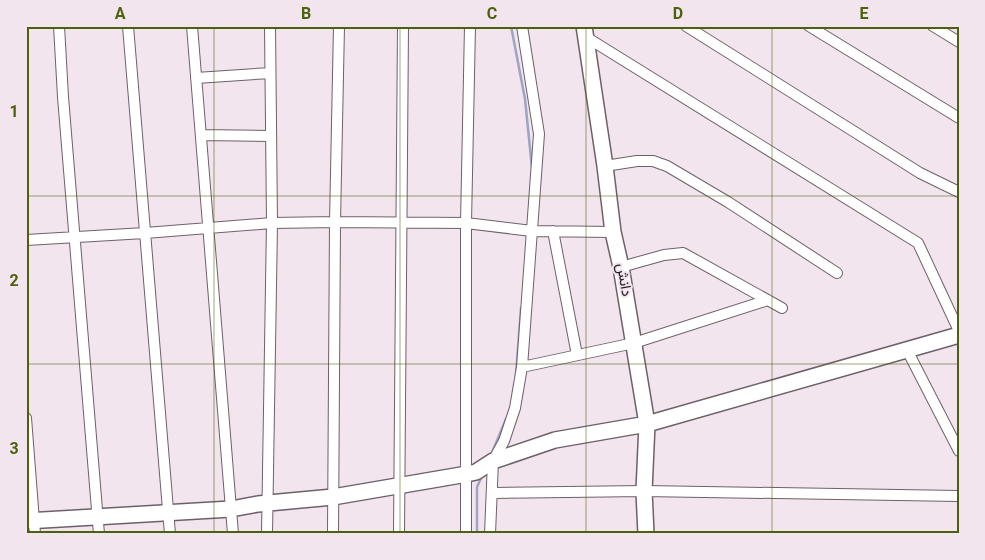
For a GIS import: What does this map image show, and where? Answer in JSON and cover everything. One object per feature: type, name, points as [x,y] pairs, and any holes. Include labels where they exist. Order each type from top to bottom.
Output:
[{"type":"street","points":[[59,26],[74,238],[100,534]]},
{"type":"street","points":[[128,26],[170,534]]},
{"type":"street","points":[[192,26],[233,534]]},
{"type":"street","points":[[267,534],[272,223],[270,26]]},
{"type":"street","points":[[333,534],[335,222],[339,26]]},
{"type":"street","points":[[399,534],[403,26]]},
{"type":"street","points":[[466,534],[471,473],[466,223],[470,26]]},
{"type":"street","points":[[490,534],[493,461],[504,441],[515,408],[522,367],[539,134],[522,26]]},
{"type":"street","points":[[686,26],[920,173],[959,192]]},
{"type":"street","points":[[809,26],[959,118]]},
{"type":"street","points":[[933,26],[959,42]]},
{"type":"street","points":[[585,32],[918,243],[959,331]]},
{"type":"street","name":"دانش","points":[[585,32],[613,232],[621,266],[647,424],[644,491],[646,534]]},
{"type":"street","points":[[196,78],[270,73]]},
{"type":"street","points":[[201,135],[271,136]]},
{"type":"street","points":[[605,166],[637,161],[653,161],[667,166],[728,202],[837,273]]},
{"type":"street","points":[[26,240],[145,234],[272,223],[335,222],[466,223],[532,231],[613,232]]},
{"type":"street","points":[[553,231],[577,355]]},
{"type":"street","points":[[621,266],[664,255],[684,253],[782,308]]},
{"type":"street","points":[[522,367],[634,343],[768,300]]},
{"type":"street","points":[[26,418],[32,525],[98,517],[231,509],[268,503],[333,497],[471,473],[493,461],[555,440],[647,424],[959,335]]},
{"type":"street","points":[[907,350],[959,451]]},
{"type":"street","points":[[492,493],[644,491],[959,496]]},
{"type":"waterway","points":[[511,26],[525,99],[532,168]]},
{"type":"waterway","points":[[516,375],[521,308]]},
{"type":"waterway","points":[[491,455],[506,419]]},
{"type":"waterway","points":[[477,534],[477,487],[482,476]]}]
